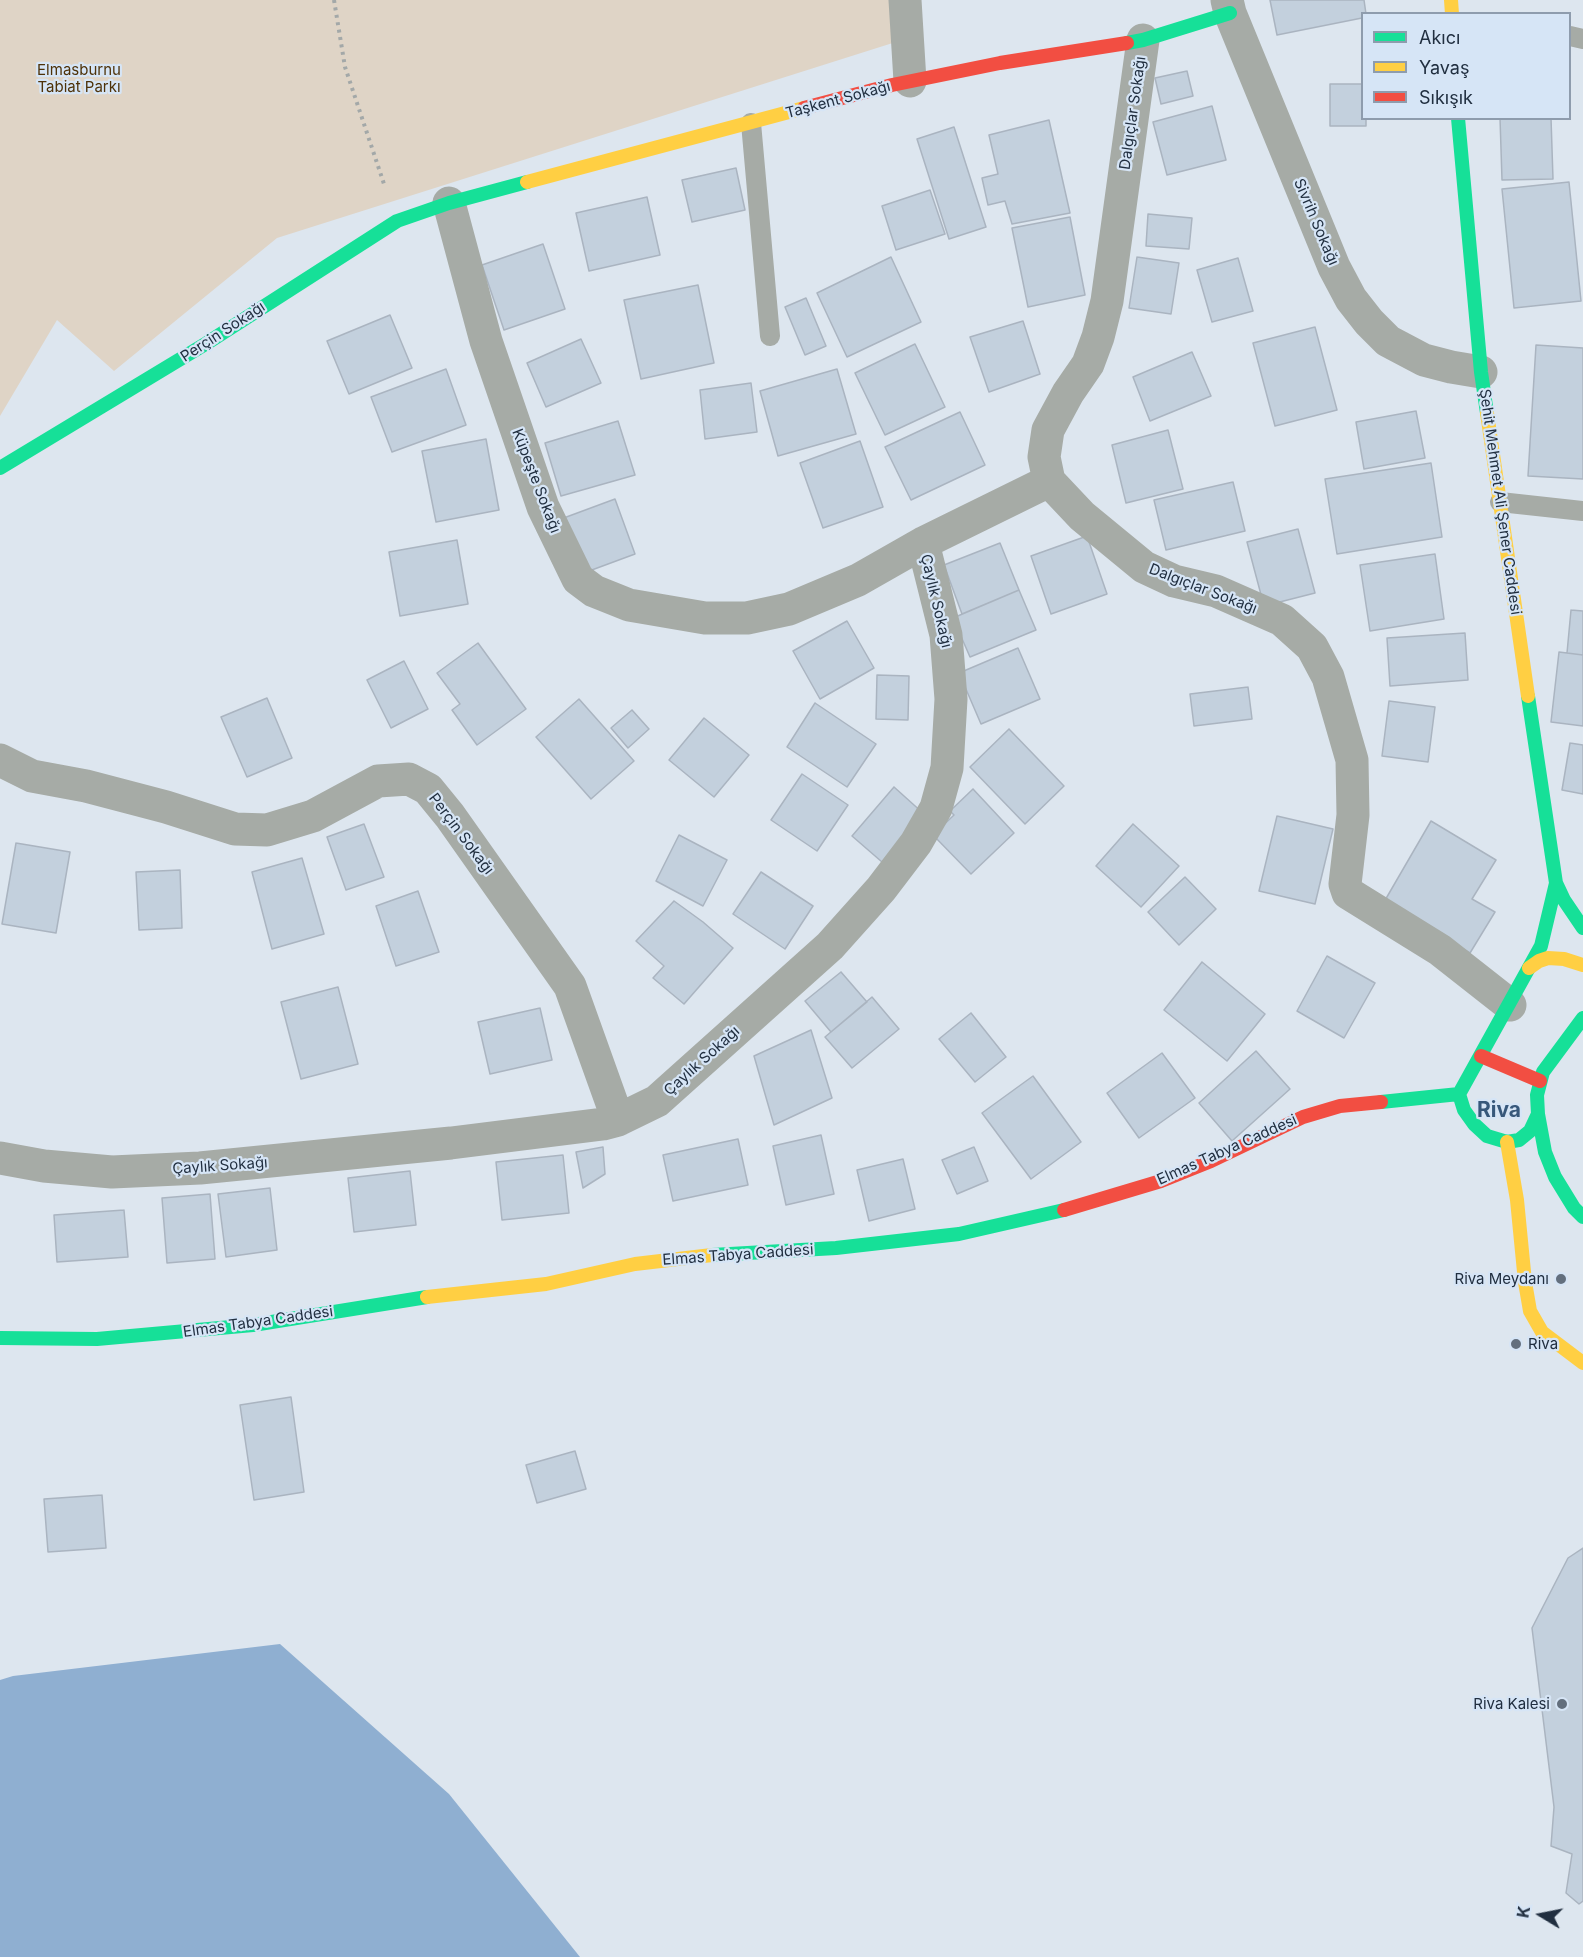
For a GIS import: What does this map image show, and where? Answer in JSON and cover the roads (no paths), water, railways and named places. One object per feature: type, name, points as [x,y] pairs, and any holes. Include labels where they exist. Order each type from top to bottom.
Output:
[{"type":"street","points":[[905,0],[910,81]]},
{"type":"street","name":"Taşkent Sokağı","points":[[448,203],[910,81],[1000,63],[1143,40],[1228,7]]},
{"type":"street","name":"Sivrih Sokağı","points":[[1228,7],[1329,256],[1351,299],[1369,322],[1388,340],[1424,360],[1451,368],[1481,372]]},
{"type":"street","name":"Dalgıçlar Sokağı","points":[[1143,40],[1107,301],[1088,364],[1068,393],[1048,430],[1044,457],[1049,481],[1082,516],[1144,567],[1174,580],[1216,591],[1282,620],[1312,647],[1329,677],[1352,760],[1353,815],[1345,884],[1348,893],[1440,950],[1510,1005]]},
{"type":"street","name":"Şehit Mehmet Ali Şener Caddesi","points":[[1458,120],[1481,372],[1556,883],[1564,900],[1583,928]]},
{"type":"street","name":"Küpeşte Sokağı","points":[[448,203],[486,341],[543,507],[578,579],[594,591],[628,605],[705,618],[747,618],[789,609],[858,580],[923,543],[1049,481]]},
{"type":"street","name":"Perçin Sokağı","points":[[0,468],[197,349],[397,221],[448,203]]},
{"type":"street","name":"Çaylık Sokağı","points":[[0,1158],[44,1166],[112,1172],[200,1168],[451,1143],[603,1124],[618,1120],[657,1101],[830,946],[881,889],[916,843],[936,808],[947,768],[951,699],[946,635],[923,543]]},
{"type":"street","name":"Perçin Sokağı","points":[[0,760],[32,776],[86,786],[143,801],[235,830],[267,830],[314,816],[378,781],[409,779],[428,789],[450,816],[570,986],[618,1120]]},
{"type":"street","name":"Şehit Mehmet Ali Şener Caddesi","points":[[1459,1094],[1541,946],[1556,883]]},
{"type":"street","points":[[1529,968],[1548,958],[1564,959],[1583,965]]},
{"type":"street","points":[[1583,1018],[1543,1072],[1537,1095],[1545,1152],[1555,1177],[1574,1208],[1583,1217]]},
{"type":"street","points":[[1481,1056],[1540,1081]]},
{"type":"street","points":[[1459,1094],[1464,1110],[1474,1124],[1488,1136],[1507,1142],[1519,1140],[1530,1131],[1538,1114]]},
{"type":"street","name":"Elmas Tabya Caddesi","points":[[0,1338],[97,1340],[253,1325],[446,1294],[546,1284],[646,1263],[704,1256],[836,1248],[959,1234],[1083,1206],[1161,1181],[1211,1161],[1303,1117],[1331,1109],[1459,1094]]},
{"type":"street","points":[[1507,1142],[1517,1200],[1530,1311],[1542,1332],[1583,1363]]},
{"type":"lane","points":[[751,123],[770,336]]},
{"type":"lane","points":[[1500,502],[1583,511]]},
{"type":"water","points":[[280,1644],[449,1794],[580,1957],[0,1957],[0,1680],[13,1676]]},
{"type":"place","name":"Riva Meydanı","points":[[1561,1279]]},
{"type":"place","name":"Riva","points":[[1516,1344]]},
{"type":"place","name":"Riva Kalesi","points":[[1562,1704]]},
{"type":"district","name":"Riva","points":[[1499,1111]]},
{"type":"park label","name":"Elmasburnu Tabiat Parkı","points":[[79,78]]}]
